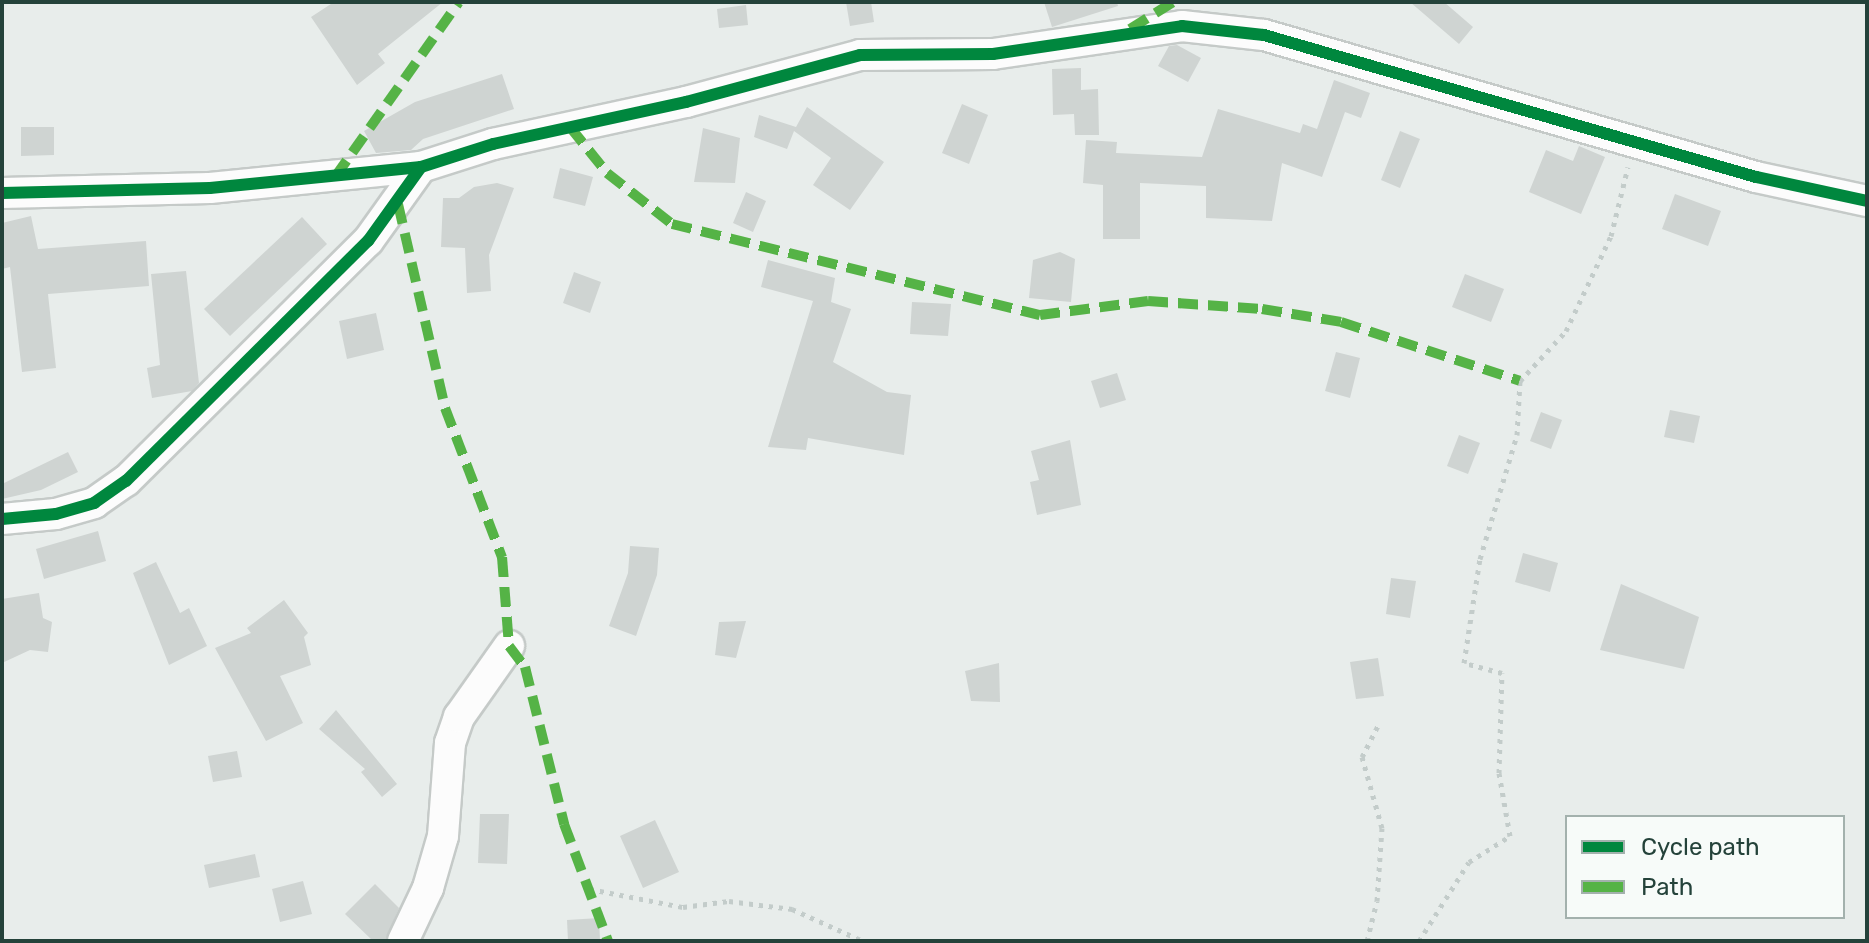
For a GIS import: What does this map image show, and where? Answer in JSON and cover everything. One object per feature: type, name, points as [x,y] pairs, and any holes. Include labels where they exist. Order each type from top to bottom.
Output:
[{"type":"street","points":[[2,193],[210,188],[421,167],[493,144],[686,102],[860,55],[993,54],[1182,26],[1264,35],[1633,143],[1867,201]]},
{"type":"street","points":[[2,519],[56,514],[94,503],[126,481],[368,241],[421,167]]},
{"type":"street","points":[[403,941],[428,888],[443,836],[450,743],[459,717],[509,646]]},
{"type":"path","points":[[1419,941],[1469,862],[1510,836],[1499,773],[1502,673],[1464,663],[1480,559],[1517,435],[1520,381],[1566,331],[1605,249],[1633,143]]},
{"type":"path","points":[[1367,941],[1377,901],[1382,828],[1362,757],[1378,726]]},
{"type":"path","points":[[590,889],[683,907],[729,901],[792,909],[863,941]]},
{"type":"building","points":[[334,2],[443,2],[378,54],[385,63],[357,85],[311,17]]},
{"type":"building","points":[[846,2],[871,2],[874,22],[850,26]]},
{"type":"building","points":[[1044,2],[1117,2],[1118,6],[1052,27]]},
{"type":"building","points":[[1410,2],[1444,2],[1473,27],[1459,44]]},
{"type":"building","points":[[746,5],[748,25],[719,28],[717,9]]},
{"type":"building","points":[[1177,45],[1201,58],[1188,82],[1158,66],[1169,46]]},
{"type":"building","points":[[1081,68],[1081,90],[1098,89],[1099,135],[1075,135],[1074,114],[1053,115],[1052,69]]},
{"type":"building","points":[[502,74],[514,109],[423,139],[411,150],[376,153],[364,131],[415,102]]},
{"type":"building","points":[[1334,80],[1370,93],[1361,118],[1345,112],[1322,177],[1282,163],[1272,221],[1206,218],[1206,186],[1140,183],[1140,239],[1103,239],[1103,185],[1083,183],[1086,140],[1117,142],[1116,153],[1202,157],[1218,109],[1300,133],[1303,124],[1317,129]]},
{"type":"building","points":[[962,104],[988,115],[969,164],[942,153]]},
{"type":"building","points":[[807,107],[884,162],[850,210],[813,185],[831,158],[794,131],[787,149],[754,137],[759,115],[796,127]]},
{"type":"building","points":[[21,127],[54,127],[54,155],[21,156]]},
{"type":"building","points":[[703,128],[740,138],[735,183],[694,182]]},
{"type":"building","points":[[1400,131],[1420,139],[1400,188],[1381,180]]},
{"type":"building","points":[[1579,146],[1605,157],[1581,214],[1529,192],[1546,150],[1573,161]]},
{"type":"building","points":[[560,168],[593,177],[585,206],[553,198]]},
{"type":"building","points":[[497,183],[514,188],[489,255],[491,291],[467,293],[465,248],[441,247],[443,198],[459,198],[474,187]]},
{"type":"building","points":[[746,192],[766,201],[753,232],[733,223]]},
{"type":"building","points":[[1675,194],[1721,211],[1708,246],[1662,229]]},
{"type":"building","points":[[31,216],[38,249],[146,241],[149,286],[48,294],[56,368],[22,372],[10,267],[2,269],[2,223]]},
{"type":"building","points":[[302,217],[327,244],[230,336],[204,309]]},
{"type":"building","points":[[1060,252],[1075,259],[1071,302],[1029,298],[1033,260]]},
{"type":"building","points":[[768,260],[835,278],[831,302],[851,309],[833,362],[887,392],[911,395],[904,455],[808,438],[806,450],[768,447],[813,301],[761,287]]},
{"type":"building","points":[[186,271],[199,383],[192,391],[152,398],[147,368],[160,365],[151,274]]},
{"type":"building","points":[[574,272],[601,282],[590,313],[563,303]]},
{"type":"building","points":[[1465,274],[1504,289],[1491,322],[1452,307]]},
{"type":"building","points":[[912,302],[951,304],[948,336],[910,334]]},
{"type":"building","points":[[376,313],[384,350],[347,359],[339,321]]},
{"type":"building","points":[[1336,352],[1360,358],[1350,398],[1325,391]]},
{"type":"building","points":[[1117,373],[1126,400],[1100,408],[1091,381]]},
{"type":"building","points":[[1670,410],[1700,416],[1694,443],[1664,437]]},
{"type":"building","points":[[1541,412],[1562,420],[1551,449],[1530,441]]},
{"type":"building","points":[[1459,435],[1480,443],[1468,474],[1447,466]]},
{"type":"building","points":[[1070,440],[1081,505],[1037,515],[1030,482],[1039,480],[1031,451]]},
{"type":"building","points":[[68,452],[78,472],[41,490],[2,499],[2,484]]},
{"type":"building","points":[[98,531],[106,561],[44,579],[36,549]]},
{"type":"building","points":[[630,546],[659,548],[657,575],[636,636],[609,626],[628,573]]},
{"type":"building","points":[[1523,553],[1558,563],[1550,592],[1515,582]]},
{"type":"building","points":[[156,562],[180,613],[189,608],[207,646],[169,665],[133,573]]},
{"type":"building","points":[[1391,578],[1416,581],[1410,618],[1386,614]]},
{"type":"building","points":[[1621,584],[1699,617],[1684,669],[1600,650]]},
{"type":"building","points":[[39,593],[43,618],[52,622],[48,652],[30,650],[2,663],[2,599]]},
{"type":"building","points":[[284,600],[308,633],[304,637],[311,665],[280,676],[303,723],[266,741],[215,648],[251,633],[247,628]]},
{"type":"building","points":[[746,621],[736,658],[715,655],[719,622]]},
{"type":"building","points":[[1378,658],[1384,696],[1356,699],[1350,662]]},
{"type":"building","points":[[999,663],[1000,702],[971,701],[965,671]]},
{"type":"building","points":[[336,710],[397,784],[382,797],[361,772],[365,769],[319,729]]},
{"type":"building","points":[[237,751],[242,777],[213,782],[208,756]]},
{"type":"building","points":[[480,814],[509,814],[507,864],[478,863]]},
{"type":"building","points":[[655,820],[679,872],[643,888],[620,836]]},
{"type":"building","points":[[255,854],[260,877],[209,888],[204,865]]},
{"type":"building","points":[[303,881],[312,914],[280,922],[272,889]]},
{"type":"building","points":[[375,884],[399,908],[385,941],[373,941],[345,914]]},
{"type":"building","points":[[599,918],[600,941],[568,941],[567,920]]},
{"type":"marked path","points":[[335,177],[459,2]]},
{"type":"marked path","points":[[1130,29],[1173,2]]},
{"type":"marked path","points":[[570,127],[607,173],[672,224],[1040,315],[1148,301],[1262,309],[1341,322],[1520,381]]},
{"type":"marked path","points":[[398,204],[445,408],[502,557],[509,646],[525,667],[564,824],[608,941]]},
{"type":"cycle path","points":[[2,193],[210,188],[421,167],[493,144],[686,102],[860,55],[993,54],[1182,26],[1264,35],[1756,177],[1867,201]]},
{"type":"cycle path","points":[[2,519],[56,514],[94,503],[126,481],[368,241],[421,167]]}]
